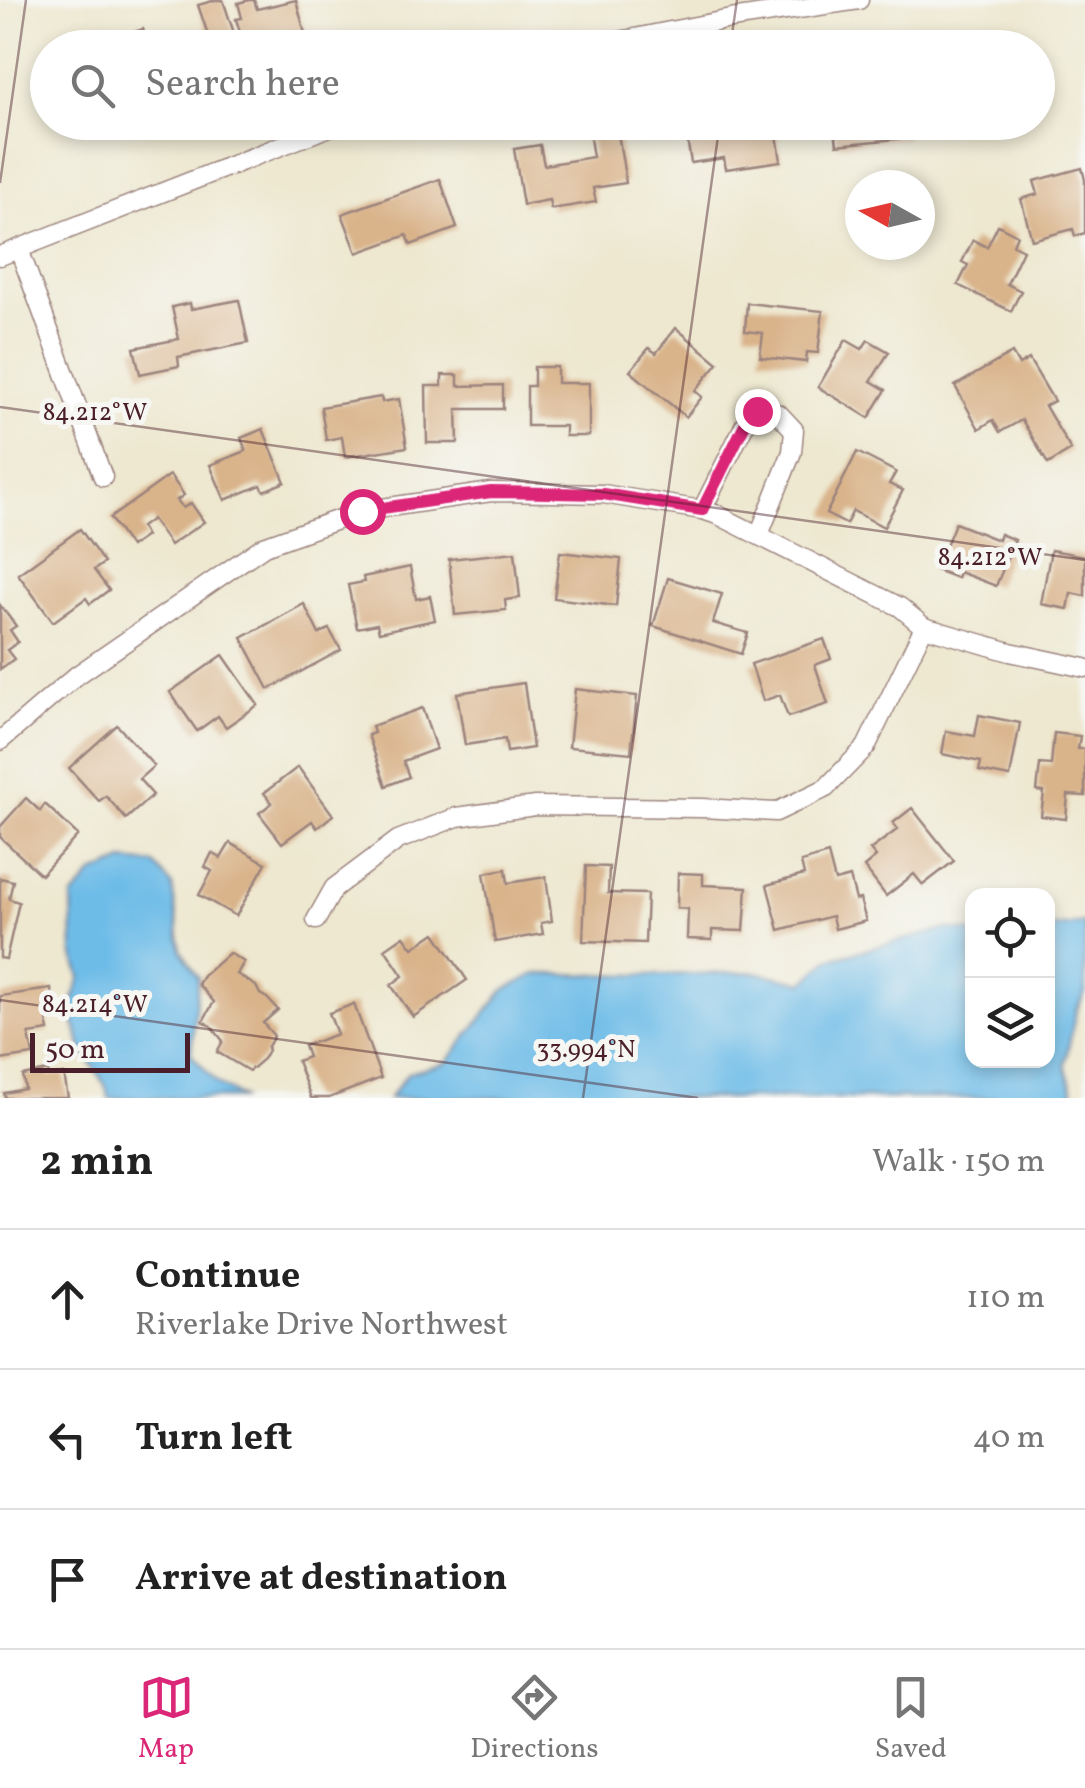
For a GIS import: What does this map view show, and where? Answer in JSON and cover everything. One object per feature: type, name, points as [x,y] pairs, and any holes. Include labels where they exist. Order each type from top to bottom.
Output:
[{"type":"street","points":[[675,30],[859,0]]},
{"type":"street","points":[[0,256],[296,140]]},
{"type":"street","points":[[18,249],[103,477]]},
{"type":"street","points":[[702,510],[744,426],[757,411],[779,414],[794,430],[792,452],[759,536]]},
{"type":"street","points":[[0,741],[76,676],[264,546],[362,511],[491,492],[603,494],[718,514],[900,608],[924,626],[1010,652],[1085,668]]},
{"type":"street","points":[[316,920],[334,888],[398,840],[457,816],[535,806],[776,812],[826,788],[866,748],[924,626]]},
{"type":"water","points":[[124,861],[154,864],[172,885],[181,950],[198,977],[191,1054],[218,1084],[242,1098],[109,1098],[82,1049],[70,1008],[81,977],[73,953],[72,898],[93,874]]},
{"type":"water","points":[[1085,923],[1085,993],[1076,1011],[1065,1064],[1075,1098],[389,1098],[408,1073],[446,1063],[504,990],[536,974],[755,972],[804,983],[829,959],[946,929],[965,931],[965,1068],[1055,1068],[1055,927]]},
{"type":"building","points":[[223,0],[233,30],[206,30],[198,5]]},
{"type":"building","points":[[254,0],[257,9],[296,0],[304,30],[239,30],[236,19],[242,18],[238,3]]},
{"type":"building","points":[[590,140],[619,140],[626,183],[593,188],[596,202],[551,209],[549,200],[523,205],[514,149],[540,145],[544,165],[593,157]]},
{"type":"building","points":[[687,140],[778,140],[781,161],[726,169],[724,158],[691,163]]},
{"type":"building","points":[[836,140],[887,140],[837,145]]},
{"type":"building","points":[[1082,168],[1085,233],[1075,236],[1073,229],[1032,240],[1021,199],[1038,194],[1034,181]]},
{"type":"building","points":[[440,179],[457,228],[411,245],[407,235],[357,253],[342,214]]},
{"type":"building","points":[[998,225],[1017,235],[1013,245],[1023,250],[1007,284],[1021,291],[1011,311],[958,285],[968,265],[962,262],[973,240],[987,247]]},
{"type":"building","points":[[239,300],[248,343],[178,357],[179,366],[140,374],[134,348],[179,339],[172,307],[190,303],[191,309]]},
{"type":"building","points":[[747,303],[823,311],[818,353],[807,352],[806,362],[760,357],[763,333],[745,331]]},
{"type":"building","points":[[676,328],[718,363],[695,391],[702,397],[686,417],[630,371],[649,348],[656,353]]},
{"type":"building","points":[[846,340],[862,349],[868,340],[889,352],[871,381],[886,390],[869,418],[818,387]]},
{"type":"building","points":[[1012,353],[1019,365],[1029,359],[1054,401],[1045,406],[1071,450],[1048,464],[1022,420],[1000,432],[993,420],[979,429],[955,386]]},
{"type":"building","points":[[534,367],[557,367],[557,383],[589,383],[589,436],[565,436],[565,426],[527,426],[527,386],[534,386]]},
{"type":"building","points":[[442,375],[458,375],[458,386],[503,385],[503,409],[457,409],[458,443],[427,443],[426,386],[442,386]]},
{"type":"building","points":[[381,397],[382,402],[399,399],[407,447],[345,457],[342,437],[326,440],[321,407]]},
{"type":"building","points":[[263,429],[285,482],[264,491],[261,485],[225,500],[210,465],[246,451],[241,438]]},
{"type":"building","points":[[857,452],[896,472],[889,484],[903,490],[884,527],[853,511],[846,524],[826,514]]},
{"type":"building","points":[[170,475],[184,495],[177,500],[183,508],[191,503],[204,522],[170,545],[152,519],[141,527],[146,536],[130,547],[110,518]]},
{"type":"building","points":[[955,523],[998,540],[1000,534],[1015,540],[996,586],[959,572],[957,578],[936,570]]},
{"type":"building","points":[[80,529],[104,563],[94,570],[109,590],[90,604],[86,598],[53,622],[18,574]]},
{"type":"building","points":[[1051,550],[1085,556],[1085,596],[1071,593],[1068,609],[1041,604]]},
{"type":"building","points":[[515,552],[520,598],[505,600],[506,610],[455,615],[449,559]]},
{"type":"building","points":[[560,552],[621,559],[616,606],[554,598]]},
{"type":"building","points":[[410,567],[416,599],[430,596],[435,620],[379,632],[377,624],[357,628],[348,585],[364,582],[363,577]]},
{"type":"building","points":[[668,578],[722,594],[713,623],[748,633],[741,654],[653,626]]},
{"type":"building","points":[[304,604],[319,634],[329,629],[341,650],[269,689],[242,638]]},
{"type":"building","points":[[0,605],[16,626],[10,630],[18,642],[7,650],[14,659],[0,669]]},
{"type":"building","points":[[824,639],[831,659],[815,665],[828,704],[788,717],[780,695],[763,701],[751,664]]},
{"type":"building","points":[[223,655],[258,705],[226,727],[218,716],[197,731],[170,692]]},
{"type":"building","points":[[524,683],[533,748],[507,752],[505,739],[465,745],[457,693]]},
{"type":"building","points":[[575,689],[637,696],[631,753],[569,747]]},
{"type":"building","points":[[422,708],[436,749],[403,761],[409,777],[386,786],[368,735],[374,733],[372,726]]},
{"type":"building","points":[[979,715],[1020,723],[1010,777],[979,771],[981,762],[942,754],[946,731],[975,736]]},
{"type":"building","points":[[117,725],[154,766],[139,779],[153,795],[126,819],[106,796],[99,801],[69,768]]},
{"type":"building","points":[[1054,733],[1080,736],[1078,749],[1085,749],[1085,796],[1068,795],[1066,819],[1041,816],[1044,792],[1037,791],[1040,764],[1051,765]]},
{"type":"building","points":[[298,767],[333,815],[317,828],[312,821],[282,843],[259,813],[272,803],[264,793]]},
{"type":"building","points":[[26,798],[40,811],[45,804],[78,835],[41,875],[0,837],[0,827]]},
{"type":"building","points":[[912,808],[954,861],[923,885],[914,874],[886,896],[864,867],[876,857],[870,850],[898,829],[893,823]]},
{"type":"building","points":[[230,843],[266,863],[236,916],[199,895],[212,871],[205,867],[212,853],[221,858]]},
{"type":"building","points":[[828,854],[835,881],[850,877],[866,921],[835,929],[832,916],[779,930],[767,885],[804,875],[801,862]]},
{"type":"building","points":[[586,866],[609,867],[608,893],[647,894],[645,943],[583,941]]},
{"type":"building","points":[[506,869],[508,883],[546,877],[552,921],[541,923],[543,934],[495,942],[484,873]]},
{"type":"building","points":[[678,873],[703,874],[703,885],[747,887],[744,931],[712,930],[712,940],[687,939],[688,909],[677,908]]},
{"type":"building","points":[[0,878],[13,881],[9,899],[19,902],[6,959],[0,958]]},
{"type":"building","points":[[435,933],[467,980],[413,1017],[391,985],[403,976],[385,949],[404,936],[413,948]]},
{"type":"building","points":[[229,953],[244,962],[237,974],[256,986],[278,1010],[263,1023],[274,1036],[268,1050],[249,1071],[217,1052],[223,1041],[203,1021],[214,1002],[198,984]]},
{"type":"building","points":[[51,989],[55,1013],[46,1015],[49,1031],[29,1034],[33,1055],[0,1060],[0,996]]},
{"type":"building","points":[[354,1004],[381,1078],[329,1098],[311,1098],[297,1061],[308,1057],[304,1046],[337,1034],[329,1013]]},
{"type":"building","points":[[48,1071],[49,1076],[64,1074],[68,1098],[5,1098],[4,1093],[25,1089],[23,1076]]},
{"type":"route","points":[[362,511],[491,492],[603,494],[702,510],[744,426],[757,411]]}]
